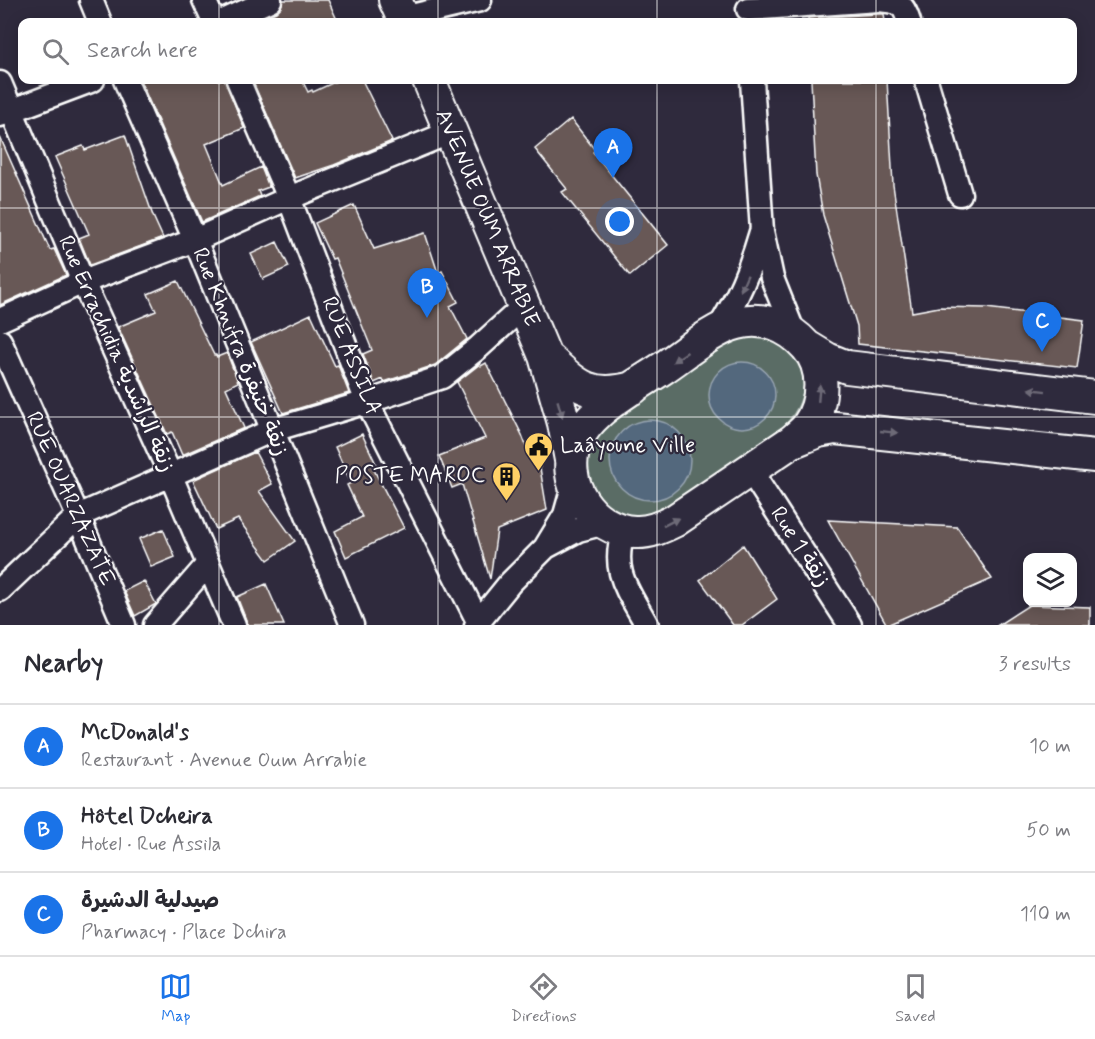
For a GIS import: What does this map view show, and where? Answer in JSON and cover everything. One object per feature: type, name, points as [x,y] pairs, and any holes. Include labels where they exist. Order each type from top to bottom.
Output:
[{"type":"street","points":[[91,0],[98,18]]},
{"type":"street","points":[[204,0],[212,18]]},
{"type":"street","points":[[230,18],[270,0]]},
{"type":"street","points":[[401,14],[480,0]]},
{"type":"street","points":[[748,11],[878,0],[897,2],[905,8],[908,18]]},
{"type":"street","name":"Rue Errachidia زنقة الراشدية","points":[[0,83],[5,112],[170,474],[234,625]]},
{"type":"street","points":[[5,112],[82,84]]},
{"type":"street","name":"Rue Khnifra زنقة خنيفرة","points":[[127,84],[195,240],[352,625]]},
{"type":"street","name":"RUE ASSILA","points":[[240,84],[289,198],[367,402],[478,624]]},
{"type":"street","name":"AVENUE OUM ARRABIE","points":[[431,84],[545,356],[564,423],[572,473],[582,502],[596,518],[614,526]]},
{"type":"street","points":[[545,548],[578,530],[614,526],[635,532],[655,530],[674,521],[791,442],[807,428],[817,409],[821,388],[818,367],[801,341],[772,278],[762,231],[752,84]]},
{"type":"street","points":[[927,84],[960,194]]},
{"type":"street","points":[[0,320],[83,282],[195,240],[289,198],[451,132]]},
{"type":"street","points":[[717,332],[736,302],[762,231]]},
{"type":"street","points":[[0,590],[78,516],[273,430],[442,377],[523,307]]},
{"type":"street","points":[[478,624],[510,583],[545,548],[565,515],[575,442],[585,425],[600,411],[635,387],[717,332],[736,323],[756,320],[776,324],[827,359],[847,367],[1095,397]]},
{"type":"street","name":"RUE OUARZAZATE","points":[[0,341],[124,625]]},
{"type":"street","name":"AVENUE OUM ARRABIE","points":[[545,356],[584,388],[599,393],[608,393],[635,387]]},
{"type":"street","points":[[791,442],[818,431],[835,428],[1095,456]]},
{"type":"street","name":"Rue 1 زنقة","points":[[750,470],[850,625]]},
{"type":"street","points":[[614,526],[619,544],[618,558],[621,578],[647,625]]},
{"type":"street","points":[[155,625],[207,565]]},
{"type":"green space","points":[[755,335],[772,340],[786,348],[796,359],[802,371],[804,384],[801,398],[794,413],[783,427],[667,509],[652,517],[635,519],[605,507],[588,480],[586,464],[597,436],[609,425],[726,343],[740,337]]},
{"type":"water","points":[[748,362],[766,371],[773,382],[775,395],[773,408],[766,419],[755,426],[736,428],[718,419],[711,408],[709,389],[718,371],[729,364]]},
{"type":"water","points":[[650,420],[665,423],[678,432],[687,445],[690,460],[687,475],[678,488],[665,497],[650,500],[635,497],[622,488],[613,475],[610,460],[613,445],[622,432],[635,423]]},
{"type":"building","points":[[283,0],[328,0],[336,18],[262,18],[281,7]]},
{"type":"building","points":[[884,14],[884,18],[808,18]]},
{"type":"building","points":[[142,84],[227,84],[244,128],[206,144],[223,185],[261,167],[269,187],[258,191],[260,196],[202,222]]},
{"type":"building","points":[[254,84],[304,84],[308,92],[312,90],[313,92],[330,84],[364,84],[392,141],[295,178]]},
{"type":"building","points":[[811,84],[887,84],[893,185],[912,312],[939,307],[986,308],[1084,320],[1077,368],[858,344],[857,326],[823,215],[816,175]]},
{"type":"building","points":[[571,119],[595,150],[593,152],[668,245],[630,276],[562,192],[567,189],[535,149]]},
{"type":"building","points":[[125,135],[163,238],[90,265],[79,238],[89,234],[55,157],[83,146],[85,150]]},
{"type":"building","points":[[0,137],[50,250],[54,249],[66,275],[0,305]]},
{"type":"building","points":[[354,205],[374,249],[425,233],[438,273],[442,271],[458,302],[450,306],[467,339],[435,365],[384,382],[383,379],[374,383],[363,354],[372,350],[335,258],[332,259],[315,223]]},
{"type":"building","points":[[277,242],[289,267],[263,279],[251,254]]},
{"type":"building","points":[[178,281],[214,355],[217,357],[227,353],[238,382],[226,388],[244,428],[182,455],[172,432],[167,434],[118,327],[156,311],[148,294]]},
{"type":"building","points":[[311,314],[335,366],[338,365],[349,393],[283,413],[251,342]]},
{"type":"building","points":[[486,363],[522,435],[533,464],[539,462],[547,510],[497,530],[490,579],[462,484],[452,488],[439,456],[485,438],[457,382],[480,364],[481,366]]},
{"type":"building","points":[[362,434],[376,464],[372,466],[404,528],[346,557],[335,531],[362,517],[347,485],[351,483],[335,447]]},
{"type":"building","points":[[255,452],[272,484],[259,491],[295,541],[268,560],[238,519],[216,529],[193,480]]},
{"type":"building","points":[[828,520],[957,527],[992,579],[887,625]]},
{"type":"building","points":[[163,529],[175,557],[151,567],[139,539]]},
{"type":"building","points":[[743,545],[777,599],[742,625],[733,625],[700,580]]},
{"type":"building","points":[[144,581],[156,604],[135,616],[124,591]]},
{"type":"building","points":[[266,584],[284,625],[248,625],[237,597]]},
{"type":"building","points":[[1026,607],[1090,607],[1090,625],[998,625]]},
{"type":"place","name":"McDonald's","points":[[613,178]]},
{"type":"place","name":"Hôtel Dcheira","points":[[427,318]]},
{"type":"place","name":"صيدلية الدشيرة","points":[[1042,352]]},
{"type":"place","name":"Laâyoune Ville","points":[[539,472]]},
{"type":"place","name":"POSTE MAROC","points":[[506,502]]}]
